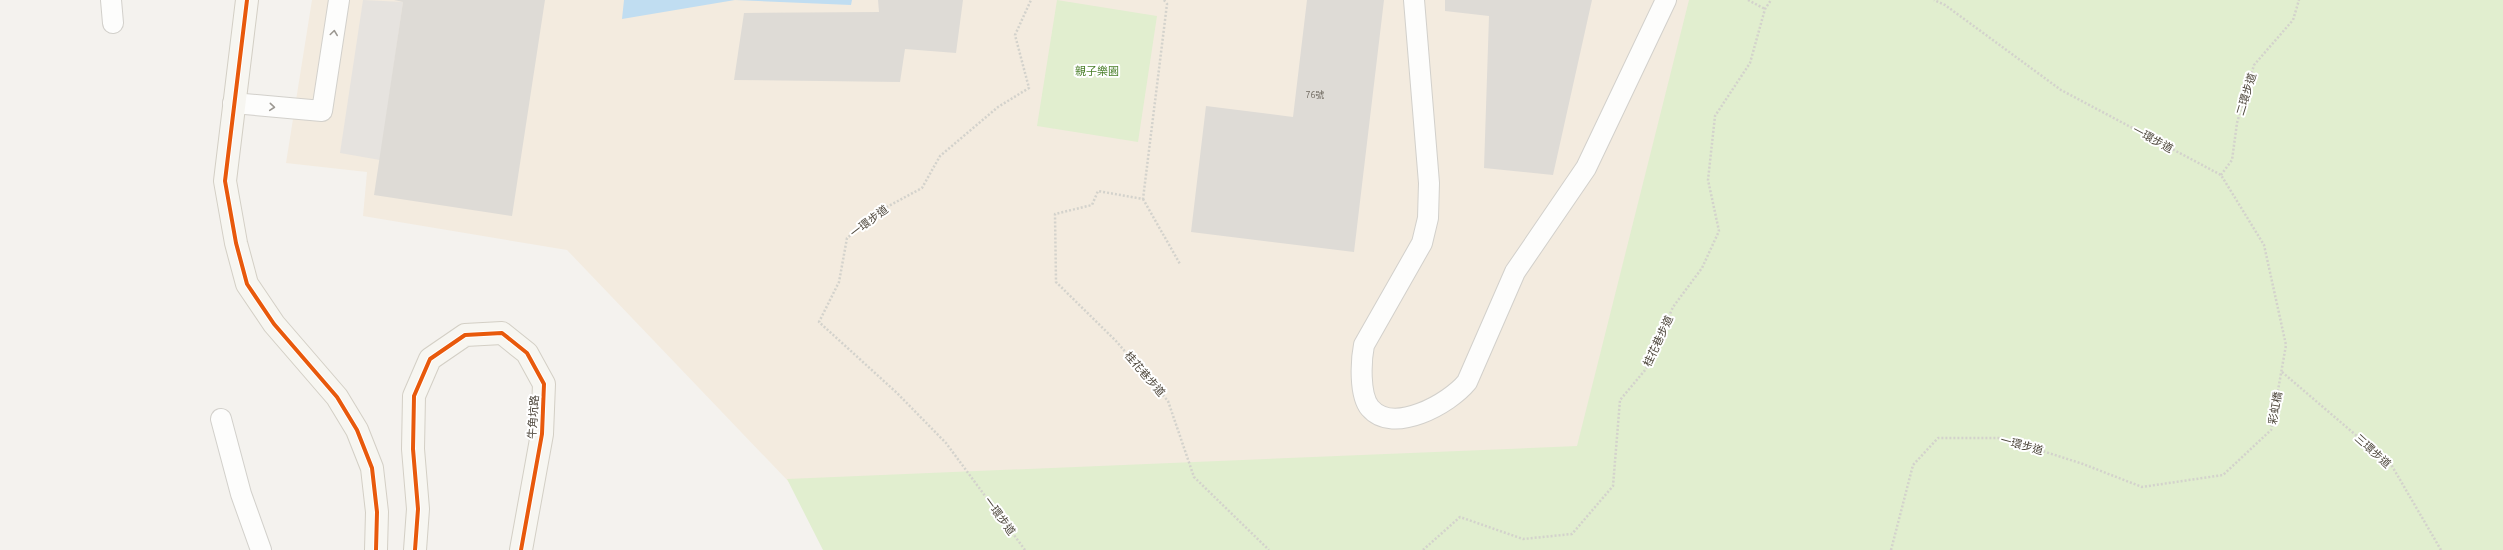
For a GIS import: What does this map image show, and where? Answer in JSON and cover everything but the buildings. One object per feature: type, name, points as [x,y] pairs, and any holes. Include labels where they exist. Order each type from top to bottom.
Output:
[{"type":"street","points":[[247,0],[233,103],[225,181],[236,243],[247,284],[274,324],[337,397],[357,430],[372,468],[376,512],[376,550]]},
{"type":"street","name":"牛角坑路","points":[[415,550],[418,509],[413,449],[414,396],[430,359],[465,335],[502,333],[526,353],[544,384],[542,434],[521,550]]},
{"type":"lane","points":[[111,0],[113,23]]},
{"type":"lane","points":[[233,103],[322,111],[339,0]]},
{"type":"lane","points":[[1414,0],[1429,183],[1428,218],[1422,243],[1364,344],[1361,362],[1363,389],[1369,407],[1380,416],[1396,418],[1437,407],[1456,395],[1466,382],[1515,272],[1586,168],[1666,0]]},
{"type":"lane","points":[[221,419],[241,494],[261,550]]},
{"type":"path","points":[[1164,0],[1167,4],[1143,199],[1180,264]]},
{"type":"path","points":[[1748,0],[1765,9],[1771,0]]},
{"type":"shaded area","points":[[312,0],[2503,0],[2503,550],[854,550],[567,250],[363,216],[367,172],[286,163]]},
{"type":"shaded area","points":[[363,0],[403,2],[380,160],[340,153]]},
{"type":"green space","name":"親子樂園","points":[[1057,0],[1157,16],[1138,142],[1037,126]]},
{"type":"green space","points":[[1689,0],[2503,0],[2503,550],[823,550],[787,479],[1577,446]]},
{"type":"water","points":[[624,0],[735,0],[622,19]]},
{"type":"water","points":[[735,0],[852,0],[851,5]]},
{"type":"cycle path","points":[[247,0],[225,181],[236,243],[247,284],[274,324],[337,397],[357,430],[372,468],[377,512],[376,550]]},
{"type":"cycle path","points":[[415,550],[418,509],[413,449],[414,396],[430,359],[465,335],[502,333],[527,353],[544,384],[542,434],[521,550]]}]
